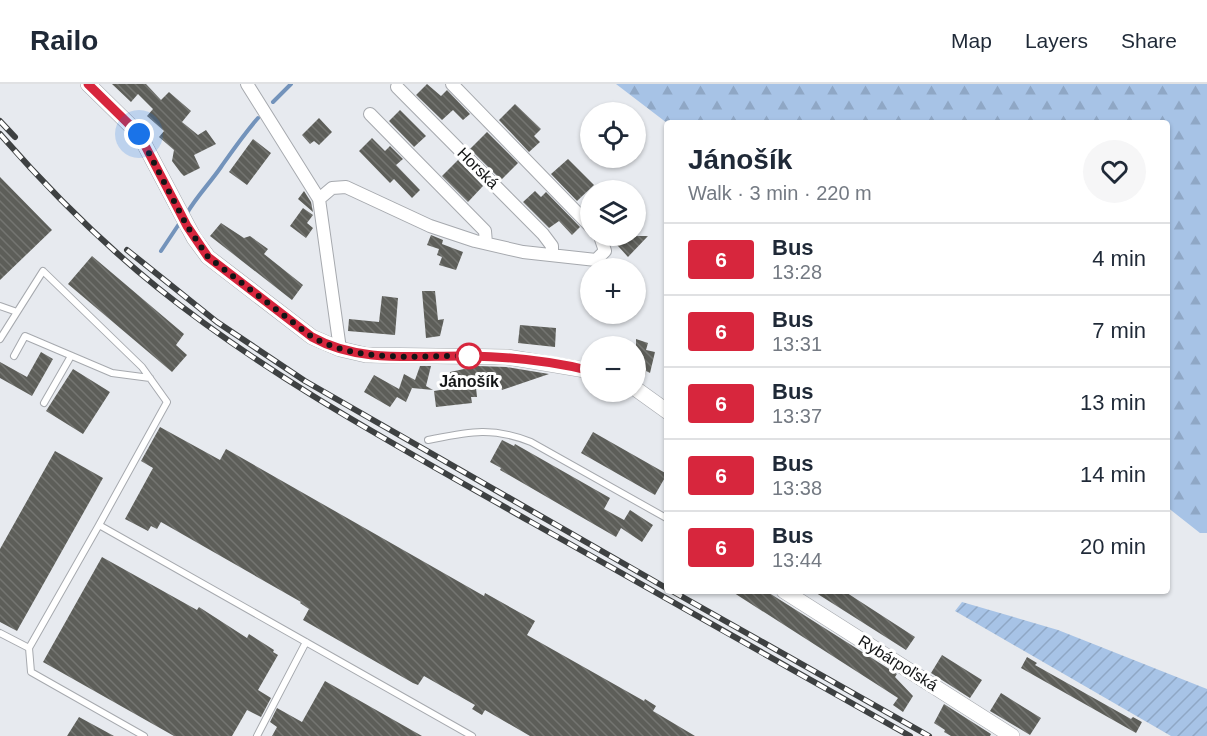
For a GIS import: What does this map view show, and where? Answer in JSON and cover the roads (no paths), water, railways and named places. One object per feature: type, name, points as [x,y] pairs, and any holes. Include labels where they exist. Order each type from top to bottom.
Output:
[{"type":"street","points":[[88,84],[139,134],[187,226],[208,257],[312,337],[340,349],[378,356],[507,357],[580,369]]},
{"type":"street","points":[[247,84],[319,199],[340,349]]},
{"type":"street","points":[[452,84],[580,216]]},
{"type":"street","name":"Horská","points":[[397,87],[543,234],[552,246],[552,254]]},
{"type":"street","points":[[370,114],[485,231],[486,243]]},
{"type":"street","points":[[319,199],[332,188],[346,187],[430,226],[523,252],[596,260],[605,251],[603,246]]},
{"type":"street","points":[[646,396],[664,409]]},
{"type":"street","name":"Rybárpoľská","points":[[789,594],[1012,736]]},
{"type":"lane","points":[[0,339],[43,271],[142,367],[167,402],[29,648],[31,672],[144,736]]},
{"type":"lane","points":[[0,306],[17,312]]},
{"type":"lane","points":[[14,356],[25,336],[112,373],[150,378]]},
{"type":"lane","points":[[44,403],[70,356]]},
{"type":"lane","points":[[428,440],[474,431],[512,434],[531,442],[664,517]]},
{"type":"lane","points":[[99,525],[472,736]]},
{"type":"lane","points":[[0,633],[29,648]]},
{"type":"lane","points":[[256,736],[306,642]]},
{"type":"waterway","points":[[273,102],[291,84]]},
{"type":"waterway","points":[[187,213],[258,118]]},
{"type":"waterway","points":[[161,251],[181,221]]},
{"type":"railway","points":[[0,121],[15,137]]},
{"type":"railway","points":[[0,134],[56,195],[116,252],[158,288],[247,353],[387,440],[910,736]]},
{"type":"railway","points":[[127,250],[217,322],[305,381],[664,587]]},
{"type":"railway","points":[[677,594],[929,736]]},
{"type":"place","name":"Jánošík","points":[[469,356]]}]
